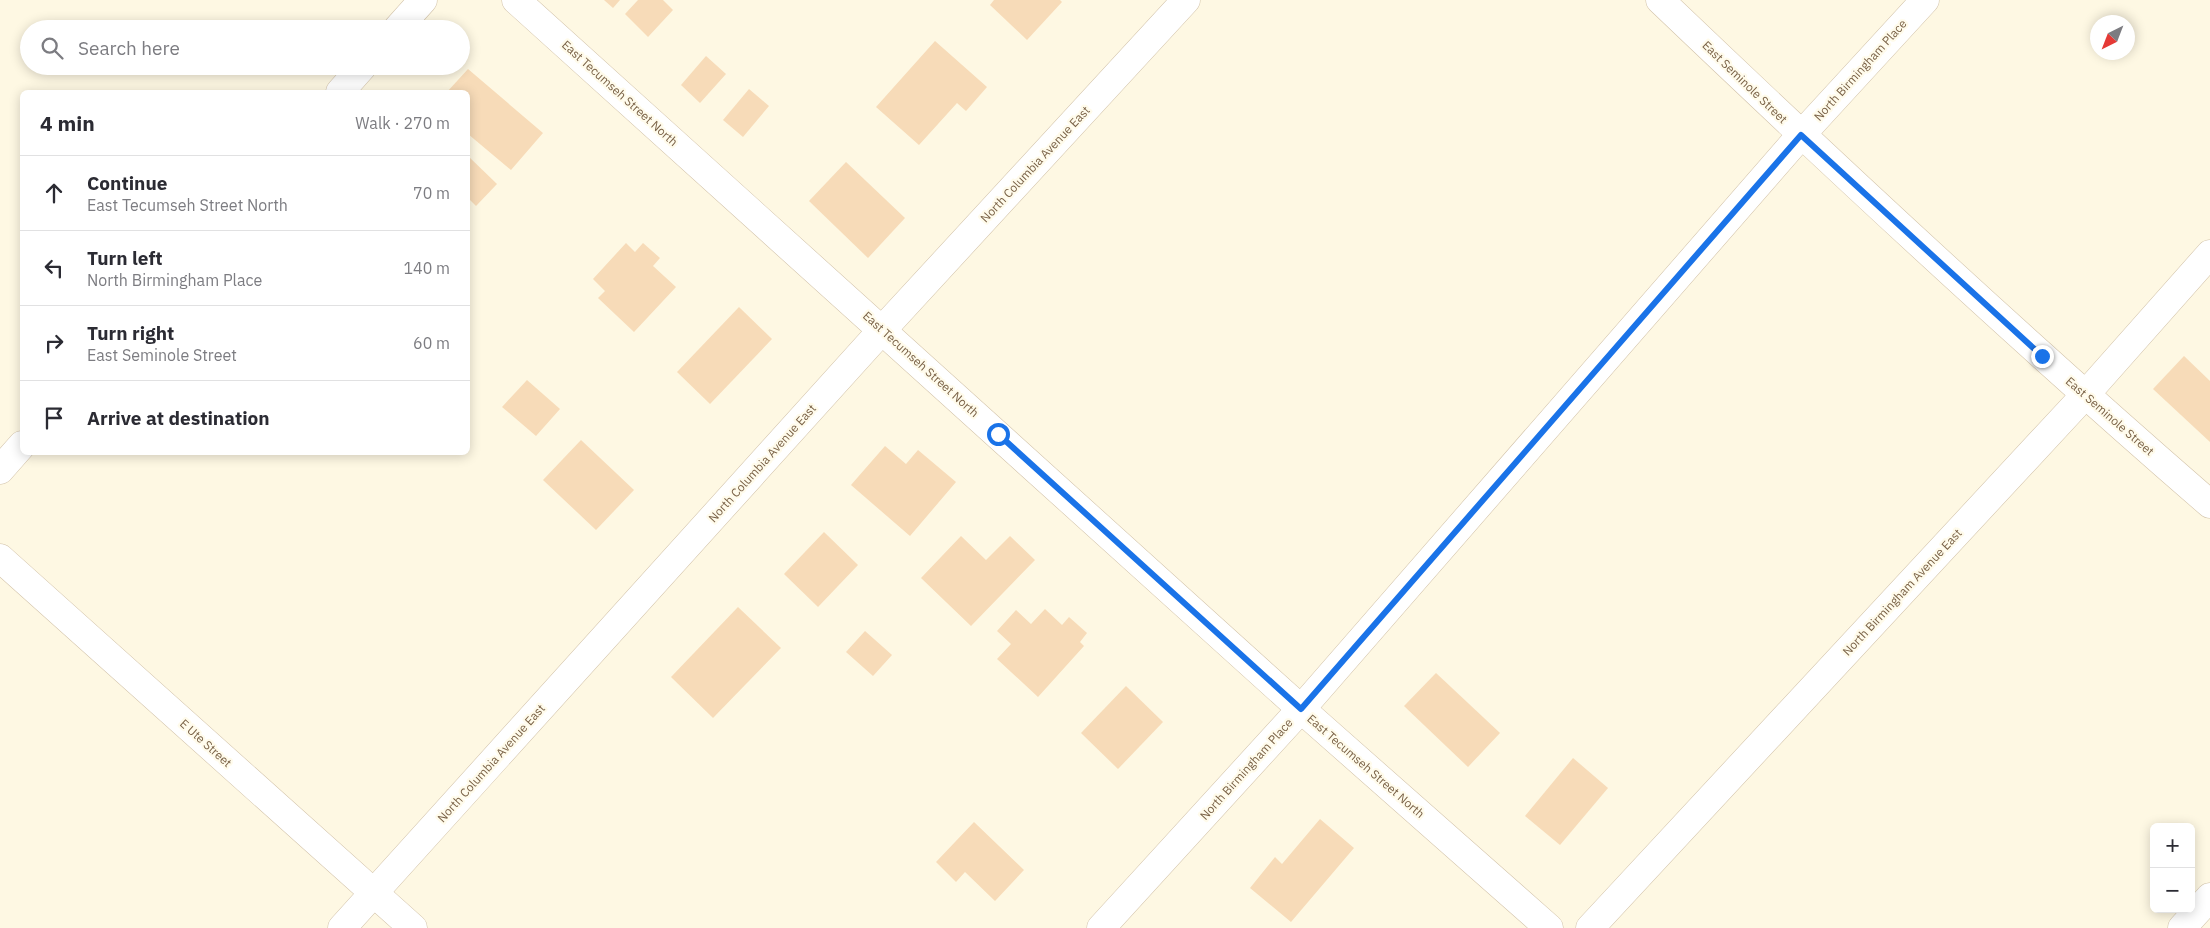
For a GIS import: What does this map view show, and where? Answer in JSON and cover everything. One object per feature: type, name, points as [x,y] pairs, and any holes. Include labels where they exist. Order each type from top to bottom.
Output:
[{"type":"street","points":[[405,20],[423,0]]},
{"type":"street","name":"East Tecumseh Street North","points":[[516,0],[1301,709],[1549,928]]},
{"type":"street","name":"North Columbia Avenue East","points":[[342,928],[883,330],[1186,0]]},
{"type":"street","name":"East Seminole Street","points":[[1660,0],[1801,135],[2084,395],[2210,504]]},
{"type":"street","name":"North Birmingham Place","points":[[1101,928],[1301,709],[1801,135],[1924,0]]},
{"type":"street","points":[[342,90],[355,75]]},
{"type":"street","name":"North Birmingham Avenue East","points":[[1590,928],[2084,395],[2210,254]]},
{"type":"street","points":[[0,470],[20,447]]},
{"type":"street","name":"E Ute Street","points":[[0,558],[413,928]]},
{"type":"street","points":[[2182,928],[2210,897]]},
{"type":"building","points":[[604,0],[620,0],[613,8]]},
{"type":"building","points":[[638,0],[663,0],[673,10],[648,37],[625,14]]},
{"type":"building","points":[[994,0],[1060,0],[1062,2],[1027,40],[990,5]]},
{"type":"building","points":[[935,41],[987,87],[966,111],[957,103],[919,145],[876,107]]},
{"type":"building","points":[[706,56],[726,74],[700,103],[681,85]]},
{"type":"building","points":[[470,71],[543,133],[511,170],[470,136],[470,90],[449,90],[463,75],[470,75]]},
{"type":"building","points":[[749,89],[769,106],[743,137],[723,120]]},
{"type":"building","points":[[470,158],[497,184],[476,206],[470,200]]},
{"type":"building","points":[[846,162],[905,218],[868,258],[809,201]]},
{"type":"building","points":[[626,243],[635,252],[643,243],[660,258],[653,266],[676,287],[634,332],[598,298],[605,291],[593,279]]},
{"type":"building","points":[[739,307],[772,339],[710,404],[677,372]]},
{"type":"building","points":[[2184,356],[2210,381],[2210,442],[2153,389]]},
{"type":"building","points":[[527,380],[560,409],[536,436],[502,407]]},
{"type":"building","points":[[581,440],[634,490],[596,530],[543,480]]},
{"type":"building","points":[[885,446],[906,464],[918,450],[956,482],[910,536],[851,485]]},
{"type":"building","points":[[824,532],[858,565],[818,607],[784,574]]},
{"type":"building","points":[[961,536],[986,560],[1010,536],[1035,560],[971,626],[921,578]]},
{"type":"building","points":[[738,607],[781,648],[713,718],[671,677]]},
{"type":"building","points":[[1045,609],[1062,625],[1069,617],[1087,633],[1080,642],[1084,646],[1038,697],[997,659],[1011,644],[997,631],[1016,610],[1031,624]]},
{"type":"building","points":[[865,631],[892,655],[873,676],[846,652]]},
{"type":"building","points":[[1436,673],[1500,733],[1468,767],[1404,706]]},
{"type":"building","points":[[1126,686],[1163,722],[1118,769],[1081,733]]},
{"type":"building","points":[[1573,758],[1608,788],[1560,845],[1525,816]]},
{"type":"building","points":[[1320,819],[1354,848],[1291,922],[1250,888],[1275,857],[1282,864]]},
{"type":"building","points":[[974,822],[1024,870],[995,901],[965,872],[956,882],[936,862]]},
{"type":"route","points":[[998,434],[1301,709],[1801,135],[2042,356]]}]
